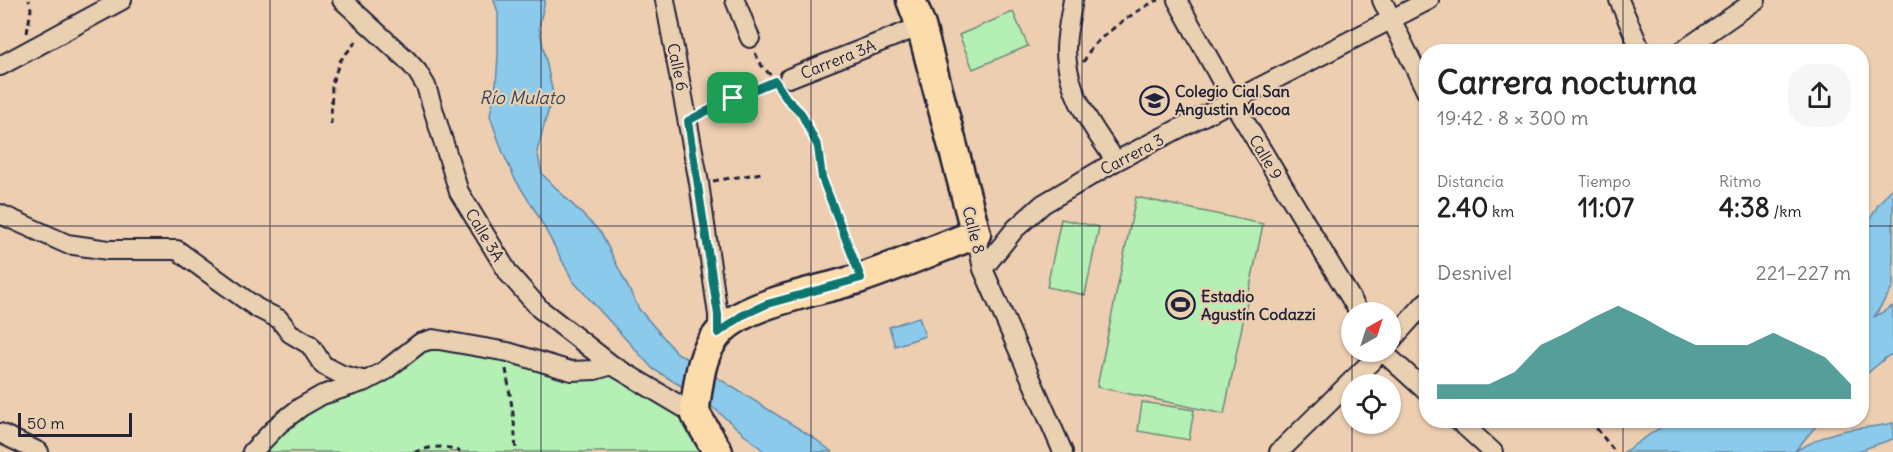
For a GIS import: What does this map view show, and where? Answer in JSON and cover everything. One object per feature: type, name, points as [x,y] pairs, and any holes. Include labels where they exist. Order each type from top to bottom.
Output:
[{"type":"main road","name":"Calle 8","points":[[916,13],[976,234]]},
{"type":"main road","points":[[718,452],[696,411],[702,360],[718,333],[741,316],[767,304],[861,278],[976,234]]},
{"type":"street","points":[[0,66],[122,0]]},
{"type":"street","name":"Calle 3A","points":[[342,0],[417,71],[426,86],[459,192],[509,274],[540,309],[612,365],[696,411]]},
{"type":"street","name":"Calle 6","points":[[665,0],[699,183],[718,315],[718,333]]},
{"type":"street","points":[[735,0],[750,38]]},
{"type":"street","points":[[1073,0],[1066,52],[1071,81],[1091,125],[1116,161]]},
{"type":"street","name":"Calle 9","points":[[1177,0],[1233,102],[1353,302]]},
{"type":"street","points":[[1382,0],[1419,76]]},
{"type":"street","name":"Carrera 3","points":[[983,269],[1014,229],[1043,204],[1116,161],[1429,0]]},
{"type":"street","points":[[1619,0],[1638,44]]},
{"type":"street","points":[[1692,44],[1756,0]]},
{"type":"street","name":"Carrera 3A","points":[[782,80],[916,13]]},
{"type":"street","points":[[0,214],[67,244],[108,250],[177,250],[257,308],[279,319],[290,333],[310,345],[323,364],[342,375],[366,381]]},
{"type":"street","name":"Calle 8","points":[[976,234],[983,269],[1062,452]]},
{"type":"street","points":[[1401,330],[1419,310]]},
{"type":"street","points":[[252,452],[279,424],[301,407],[322,395],[366,381],[383,372],[420,343],[433,339],[508,352],[571,371],[595,370],[612,365]]},
{"type":"street","points":[[1279,452],[1371,362]]},
{"type":"street","points":[[1394,362],[1419,385]]},
{"type":"street","points":[[1467,428],[1493,452]]},
{"type":"street","points":[[0,433],[39,452]]},
{"type":"path","points":[[22,55],[31,9],[29,0]]},
{"type":"path","points":[[1071,81],[1092,47],[1149,4],[1159,0]]},
{"type":"path","points":[[331,124],[332,83],[340,61],[370,25]]},
{"type":"path","points":[[750,38],[762,66],[782,80],[786,98],[801,113],[818,147],[822,178],[861,278]]},
{"type":"path","points":[[688,121],[733,98],[782,80]]},
{"type":"path","points":[[699,183],[762,173]]},
{"type":"path","points":[[508,352],[506,375],[514,420],[516,452]]},
{"type":"path","points":[[1596,428],[1615,452]]},
{"type":"path","points":[[415,452],[442,447],[460,452]]},
{"type":"path","points":[[368,452],[380,452]]},
{"type":"green space","points":[[1013,12],[1028,46],[973,69],[959,35]]},
{"type":"green space","name":"Estadio Agustín Codazzi","points":[[1136,197],[1263,224],[1224,414],[1097,387]]},
{"type":"green space","points":[[1061,219],[1099,227],[1085,295],[1047,287]]},
{"type":"green space","points":[[420,343],[571,371],[612,365],[696,415],[718,452],[252,452],[279,424]]},
{"type":"green space","points":[[1142,402],[1194,410],[1189,440],[1138,431]]},
{"type":"water","name":"Río Mulato","points":[[494,0],[545,0],[539,27],[553,94],[537,151],[542,174],[601,233],[639,309],[676,352],[814,438],[832,452],[765,452],[716,410],[653,369],[573,281],[536,212],[515,179],[490,116],[498,56],[498,13]]},
{"type":"water","points":[[1893,187],[1893,287],[1874,317],[1893,306],[1893,354],[1869,372],[1869,222],[1878,205]]},
{"type":"water","points":[[919,317],[925,336],[895,346],[889,327]]},
{"type":"water","points":[[1893,423],[1893,439],[1855,452],[1624,452],[1660,428],[1814,428],[1795,451],[1840,431]]},
{"type":"place","name":"Colegio Cial San Angustin Mocoa","points":[[1154,100]]},
{"type":"place","name":"Estadio Agustín Codazzi","points":[[1180,305]]},
{"type":"route","points":[[775,81],[786,98],[801,113],[818,147],[822,178],[861,278],[767,304],[741,316],[718,333],[718,315],[688,121],[733,98],[775,81]]}]
